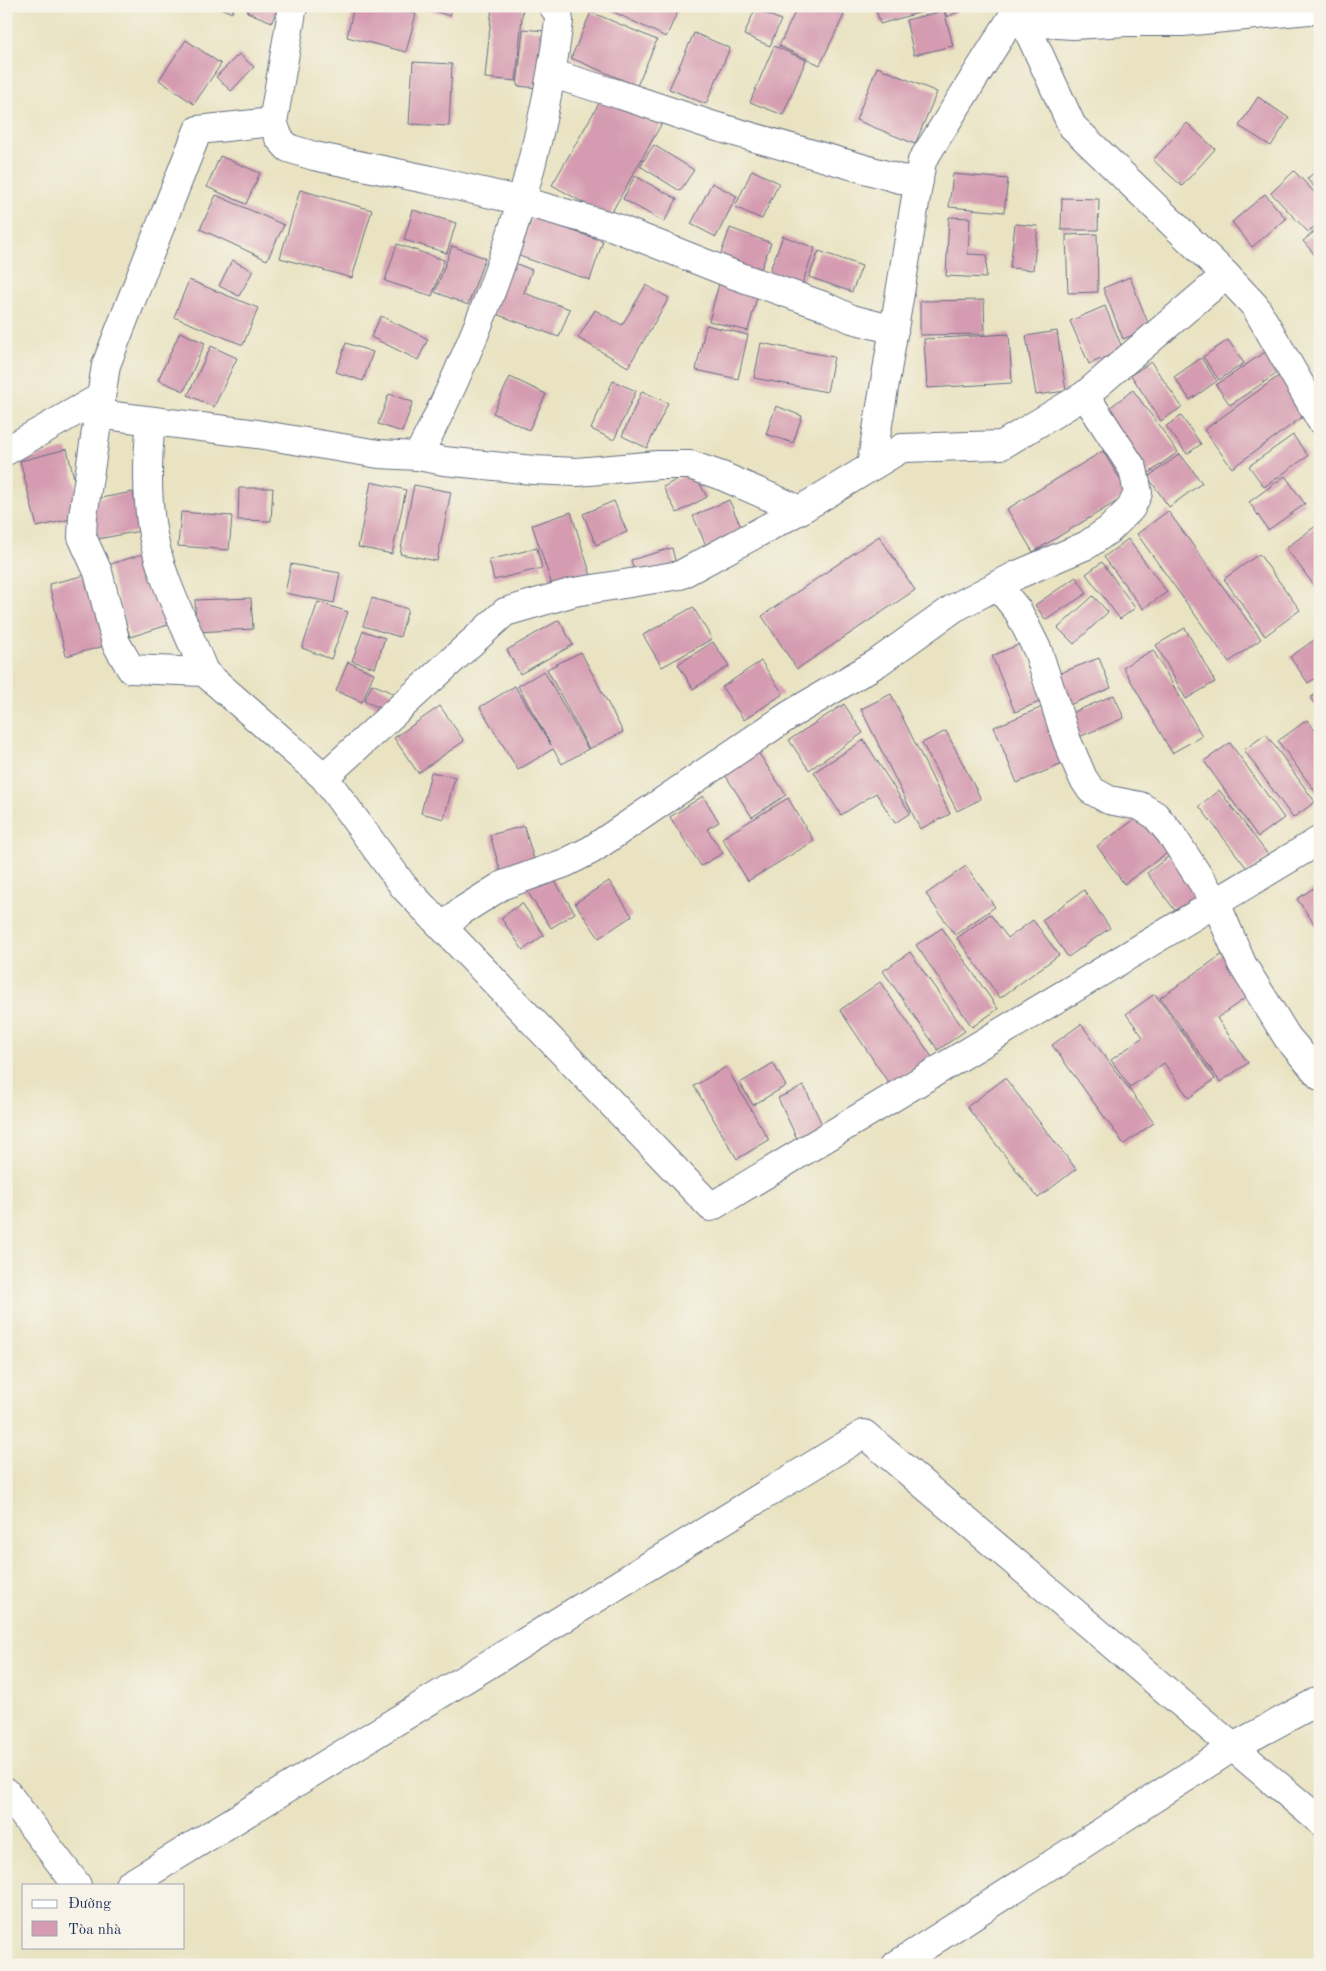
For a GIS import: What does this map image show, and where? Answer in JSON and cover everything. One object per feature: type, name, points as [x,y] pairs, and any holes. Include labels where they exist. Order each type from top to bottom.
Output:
[{"type":"street","points":[[292,6],[273,122],[279,138],[288,148],[314,156],[522,201],[614,227],[732,274],[824,306],[852,319],[894,330]]},
{"type":"street","points":[[418,456],[436,421],[490,295],[522,201],[552,74],[559,21],[558,13],[554,6]]},
{"type":"street","points":[[1020,12],[1073,25],[1127,22],[1182,22],[1320,8]]},
{"type":"street","points":[[871,466],[922,161],[1020,12]]},
{"type":"street","points":[[1020,12],[1072,126],[1256,306],[1320,419]]},
{"type":"street","points":[[552,74],[714,126],[900,179],[920,180]]},
{"type":"street","points":[[204,672],[130,669],[116,643],[98,572],[82,537],[83,516],[106,365],[198,130],[273,122]]},
{"type":"street","points":[[324,777],[505,612],[574,592],[680,575],[800,510],[902,448],[1002,445],[1085,395],[1226,275]]},
{"type":"street","points":[[444,928],[460,912],[503,885],[565,863],[591,850],[788,716],[877,663],[954,608],[1017,575],[1086,545],[1110,529],[1131,508],[1138,493],[1133,468],[1085,395]]},
{"type":"street","points":[[6,450],[100,406],[151,421],[257,434],[379,454],[418,456],[444,461],[533,470],[577,472],[658,465],[690,465],[722,476],[800,510]]},
{"type":"street","points":[[151,421],[147,458],[153,536],[167,584],[192,638],[204,672],[324,777],[404,887],[711,1207],[1320,840]]},
{"type":"street","points":[[997,585],[1018,611],[1038,651],[1067,741],[1083,778],[1092,790],[1109,800],[1140,806],[1155,815],[1171,834],[1216,902],[1242,964],[1287,1037],[1320,1076]]},
{"type":"street","points":[[131,1884],[864,1434],[1320,1821]]},
{"type":"street","points":[[896,1965],[1233,1747],[1320,1700]]},
{"type":"street","points":[[6,1792],[76,1884]]},
{"type":"building","points":[[215,6],[234,6],[232,13]]},
{"type":"building","points":[[249,6],[278,6],[272,22],[247,12]]},
{"type":"building","points":[[354,6],[384,6],[416,14],[406,52],[347,37]]},
{"type":"building","points":[[393,6],[412,6],[411,11]]},
{"type":"building","points":[[417,6],[453,6],[450,16]]},
{"type":"building","points":[[492,6],[523,6],[516,81],[485,78]]},
{"type":"building","points":[[601,6],[674,6],[679,9],[666,37]]},
{"type":"building","points":[[798,6],[826,6],[844,15],[820,65],[779,46]]},
{"type":"building","points":[[875,6],[931,6],[932,9],[880,24]]},
{"type":"building","points":[[943,6],[971,6],[947,17]]},
{"type":"building","points":[[755,9],[781,20],[770,46],[744,35]]},
{"type":"building","points":[[944,11],[953,46],[914,55],[906,20]]},
{"type":"building","points":[[591,12],[657,40],[637,86],[571,58]]},
{"type":"building","points":[[523,29],[544,31],[538,88],[517,86]]},
{"type":"building","points":[[694,33],[730,48],[706,104],[669,89]]},
{"type":"building","points":[[186,40],[221,64],[194,104],[159,80]]},
{"type":"building","points":[[774,46],[806,60],[783,115],[750,102]]},
{"type":"building","points":[[239,54],[254,67],[231,91],[216,77]]},
{"type":"building","points":[[413,62],[452,64],[449,126],[409,124]]},
{"type":"building","points":[[877,67],[937,92],[915,144],[856,120]]},
{"type":"building","points":[[606,91],[662,123],[609,217],[552,185]]},
{"type":"building","points":[[1258,97],[1289,118],[1271,146],[1239,126]]},
{"type":"building","points":[[1187,123],[1215,149],[1182,186],[1153,160]]},
{"type":"building","points":[[654,145],[694,170],[680,191],[640,166]]},
{"type":"building","points":[[220,156],[260,173],[246,204],[207,187]]},
{"type":"building","points":[[1320,167],[1320,193],[1307,179]]},
{"type":"building","points":[[752,170],[779,183],[762,219],[735,207]]},
{"type":"building","points":[[1294,171],[1320,198],[1320,222],[1308,232],[1271,193]]},
{"type":"building","points":[[953,174],[1008,179],[1004,212],[949,207]]},
{"type":"building","points":[[635,176],[677,199],[664,222],[623,199]]},
{"type":"building","points":[[712,183],[737,196],[716,237],[691,224]]},
{"type":"building","points":[[300,190],[372,210],[352,278],[280,258]]},
{"type":"building","points":[[1265,194],[1286,219],[1252,247],[1232,222]]},
{"type":"building","points":[[216,195],[284,225],[267,260],[200,229]]},
{"type":"building","points":[[1062,198],[1099,199],[1098,230],[1061,230]]},
{"type":"building","points":[[413,210],[456,223],[447,253],[404,240]]},
{"type":"building","points":[[532,217],[603,241],[590,280],[519,256]]},
{"type":"building","points":[[949,217],[970,218],[968,254],[987,255],[986,278],[946,276]]},
{"type":"building","points":[[1015,224],[1038,226],[1033,270],[1010,268]]},
{"type":"building","points":[[1320,227],[1320,261],[1303,241]]},
{"type":"building","points":[[730,228],[771,243],[758,277],[718,262]]},
{"type":"building","points":[[1097,234],[1098,292],[1068,293],[1066,235]]},
{"type":"building","points":[[783,236],[815,248],[801,287],[768,275]]},
{"type":"building","points":[[397,244],[444,260],[432,296],[385,281]]},
{"type":"building","points":[[452,246],[485,258],[468,305],[435,292]]},
{"type":"building","points":[[819,251],[862,266],[852,292],[809,277]]},
{"type":"building","points":[[232,260],[253,271],[239,296],[219,286]]},
{"type":"building","points":[[512,262],[532,270],[524,293],[570,309],[559,337],[493,313]]},
{"type":"building","points":[[721,276],[760,286],[748,331],[709,321]]},
{"type":"building","points":[[1130,277],[1150,328],[1123,339],[1103,288]]},
{"type":"building","points":[[189,280],[258,308],[243,345],[174,317]]},
{"type":"building","points":[[646,285],[669,298],[628,367],[578,338],[595,310],[622,325]]},
{"type":"building","points":[[984,300],[985,334],[920,335],[920,301]]},
{"type":"building","points":[[1105,306],[1123,350],[1089,364],[1070,321]]},
{"type":"building","points":[[381,316],[428,339],[418,360],[371,337]]},
{"type":"building","points":[[706,325],[748,335],[738,379],[696,370]]},
{"type":"building","points":[[1057,331],[1066,391],[1036,395],[1026,336]]},
{"type":"building","points":[[180,332],[205,343],[184,391],[158,380]]},
{"type":"building","points":[[1009,334],[1012,383],[927,388],[924,339]]},
{"type":"building","points":[[1228,340],[1244,363],[1219,380],[1203,357]]},
{"type":"building","points":[[346,343],[373,352],[363,381],[336,372]]},
{"type":"building","points":[[761,343],[834,357],[827,392],[754,378]]},
{"type":"building","points":[[211,346],[237,358],[214,407],[188,395]]},
{"type":"building","points":[[1265,352],[1279,372],[1230,405],[1216,385]]},
{"type":"building","points":[[1201,358],[1217,381],[1190,400],[1174,377]]},
{"type":"building","points":[[1151,362],[1182,407],[1161,421],[1131,375]]},
{"type":"building","points":[[1280,375],[1308,413],[1232,468],[1204,430]]},
{"type":"building","points":[[510,377],[546,394],[529,430],[493,413]]},
{"type":"building","points":[[613,381],[636,391],[614,440],[591,429]]},
{"type":"building","points":[[1133,390],[1178,452],[1145,476],[1100,415]]},
{"type":"building","points":[[642,391],[668,403],[647,448],[622,436]]},
{"type":"building","points":[[389,394],[413,402],[402,432],[378,424]]},
{"type":"building","points":[[776,406],[802,416],[793,443],[766,434]]},
{"type":"building","points":[[1181,416],[1201,444],[1187,454],[1166,426]]},
{"type":"building","points":[[1293,435],[1308,456],[1264,487],[1249,466]]},
{"type":"building","points":[[67,449],[83,516],[37,527],[20,461]]},
{"type":"building","points":[[1103,451],[1129,494],[1033,552],[1007,509]]},
{"type":"building","points":[[1180,454],[1202,483],[1169,507],[1148,477]]},
{"type":"building","points":[[693,471],[707,497],[677,513],[663,487]]},
{"type":"building","points":[[1285,476],[1305,504],[1268,530],[1249,502]]},
{"type":"building","points":[[371,482],[406,490],[392,554],[358,547]]},
{"type":"building","points":[[414,485],[451,492],[437,561],[400,554]]},
{"type":"building","points":[[239,488],[273,488],[271,521],[238,520]]},
{"type":"building","points":[[133,492],[140,531],[98,539],[90,500]]},
{"type":"building","points":[[729,500],[745,536],[709,552],[693,516]]},
{"type":"building","points":[[614,501],[627,532],[596,545],[583,514]]},
{"type":"building","points":[[1168,511],[1261,639],[1229,662],[1137,534]]},
{"type":"building","points":[[181,512],[232,516],[229,550],[178,546]]},
{"type":"building","points":[[571,512],[592,579],[554,591],[532,525]]},
{"type":"building","points":[[1320,523],[1320,593],[1286,548]]},
{"type":"building","points":[[879,536],[915,590],[797,669],[762,616]]},
{"type":"building","points":[[1128,539],[1167,592],[1143,609],[1104,557]]},
{"type":"building","points":[[537,548],[542,568],[494,580],[489,560]]},
{"type":"building","points":[[672,548],[677,569],[636,580],[631,560]]},
{"type":"building","points":[[146,553],[168,625],[130,637],[108,565]]},
{"type":"building","points":[[1259,554],[1300,610],[1265,636],[1224,579]]},
{"type":"building","points":[[1102,562],[1135,608],[1120,619],[1086,574]]},
{"type":"building","points":[[291,564],[340,573],[334,603],[285,593]]},
{"type":"building","points":[[98,572],[116,643],[66,656],[49,584]]},
{"type":"building","points":[[1076,577],[1087,593],[1046,620],[1035,605]]},
{"type":"building","points":[[1093,596],[1108,612],[1074,644],[1058,628]]},
{"type":"building","points":[[251,598],[253,629],[196,632],[195,600]]},
{"type":"building","points":[[372,598],[408,609],[400,637],[363,626]]},
{"type":"building","points":[[318,602],[348,612],[331,659],[302,648]]},
{"type":"building","points":[[693,607],[712,639],[662,667],[643,635]]},
{"type":"building","points":[[559,620],[573,645],[520,674],[507,650]]},
{"type":"building","points":[[1185,628],[1215,682],[1186,699],[1156,645]]},
{"type":"building","points":[[363,631],[385,638],[375,668],[352,661]]},
{"type":"building","points":[[1320,636],[1320,675],[1308,683],[1290,657]]},
{"type":"building","points":[[713,642],[729,666],[693,689],[678,664]]},
{"type":"building","points":[[1020,644],[1044,700],[1015,712],[992,656]]},
{"type":"building","points":[[1153,650],[1202,736],[1172,753],[1123,667]]},
{"type":"building","points":[[581,652],[623,732],[589,749],[547,669]]},
{"type":"building","points":[[1099,658],[1111,688],[1062,708],[1050,677]]},
{"type":"building","points":[[761,661],[783,694],[744,720],[722,687]]},
{"type":"building","points":[[348,662],[374,673],[362,702],[336,691]]},
{"type":"building","points":[[544,671],[588,749],[562,764],[553,749],[518,770],[480,707],[515,686],[551,745],[518,686]]},
{"type":"building","points":[[372,684],[395,694],[387,711],[364,701]]},
{"type":"building","points":[[1320,691],[1320,711],[1310,698]]},
{"type":"building","points":[[891,694],[950,814],[920,829],[861,709]]},
{"type":"building","points":[[1114,695],[1124,718],[1072,740],[1062,717]]},
{"type":"building","points":[[844,704],[863,733],[809,770],[789,740]]},
{"type":"building","points":[[1050,704],[1072,760],[1017,783],[994,727]]},
{"type":"building","points":[[440,706],[464,741],[418,773],[394,738]]},
{"type":"building","points":[[1307,720],[1320,737],[1320,798],[1278,741]]},
{"type":"building","points":[[946,731],[981,799],[957,811],[922,743]]},
{"type":"building","points":[[1266,734],[1315,802],[1293,818],[1244,750]]},
{"type":"building","points":[[864,740],[910,813],[895,823],[876,793],[841,815],[814,772]]},
{"type":"building","points":[[1230,743],[1284,818],[1258,837],[1204,761]]},
{"type":"building","points":[[756,749],[786,795],[752,817],[722,770]]},
{"type":"building","points":[[431,772],[455,777],[444,819],[421,813]]},
{"type":"building","points":[[1219,790],[1269,856],[1249,871],[1199,806]]},
{"type":"building","points":[[703,796],[719,822],[707,829],[723,853],[701,866],[670,817]]},
{"type":"building","points":[[788,798],[814,841],[748,881],[722,838]]},
{"type":"building","points":[[1144,813],[1171,850],[1124,884],[1097,846]]},
{"type":"building","points":[[524,826],[535,863],[501,873],[490,835]]},
{"type":"building","points":[[1176,851],[1206,891],[1177,913],[1147,873]]},
{"type":"building","points":[[966,866],[995,907],[955,935],[926,894]]},
{"type":"building","points":[[549,872],[575,913],[551,928],[525,888]]},
{"type":"building","points":[[609,881],[632,916],[599,938],[575,903]]},
{"type":"building","points":[[1320,884],[1320,932],[1297,899]]},
{"type":"building","points":[[1084,890],[1110,928],[1068,957],[1042,920]]},
{"type":"building","points":[[522,903],[544,935],[523,950],[501,918]]},
{"type":"building","points":[[990,914],[1008,938],[1033,920],[1059,955],[1000,998],[957,938]]},
{"type":"building","points":[[942,928],[998,1009],[972,1027],[916,945]]},
{"type":"building","points":[[1227,951],[1255,991],[1217,1018],[1248,1063],[1220,1082],[1160,998]]},
{"type":"building","points":[[910,952],[965,1031],[938,1050],[883,971]]},
{"type":"building","points":[[880,982],[932,1057],[890,1085],[840,1010]]},
{"type":"building","points":[[1155,994],[1215,1079],[1189,1098],[1164,1063],[1130,1087],[1111,1060],[1143,1037],[1126,1014]]},
{"type":"building","points":[[1081,1024],[1154,1123],[1124,1144],[1052,1045]]},
{"type":"building","points":[[773,1063],[786,1086],[753,1105],[740,1083]]},
{"type":"building","points":[[726,1067],[769,1140],[737,1159],[694,1086]]},
{"type":"building","points":[[1005,1078],[1076,1169],[1038,1198],[967,1107]]},
{"type":"building","points":[[804,1086],[826,1133],[800,1145],[778,1098]]}]
